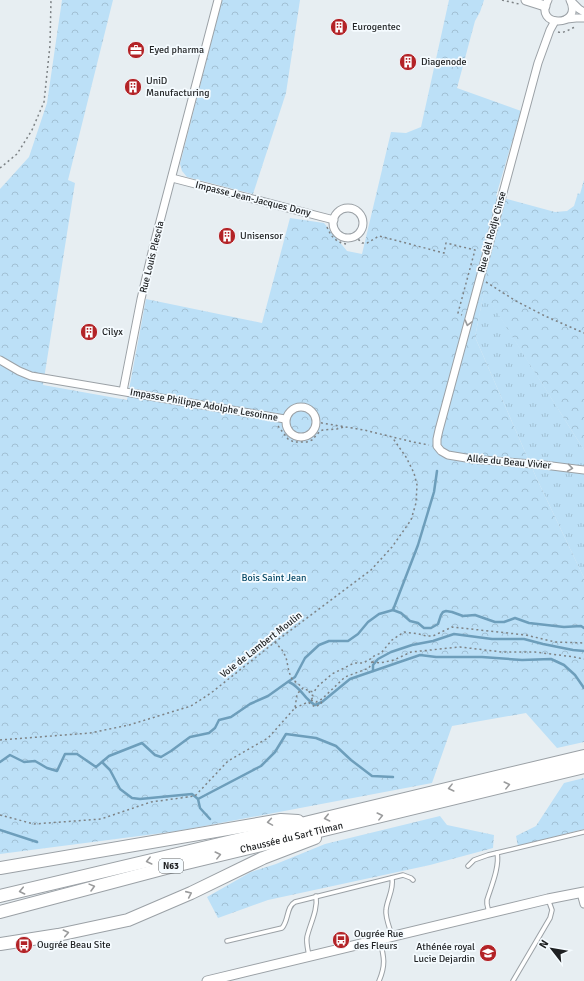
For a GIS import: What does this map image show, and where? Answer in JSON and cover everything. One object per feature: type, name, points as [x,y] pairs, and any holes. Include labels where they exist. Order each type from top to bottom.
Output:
[{"type":"highway","name":"Chaussée du Sart Tilman","points":[[0,896],[266,834],[309,822],[584,756]]},
{"type":"highway","name":"Chaussée du Sart Tilman","points":[[0,912],[166,868],[584,767]]},
{"type":"highway","points":[[0,868],[281,820],[309,822]]},
{"type":"highway","points":[[0,944],[58,935],[128,920],[192,893],[263,858],[323,835],[342,825]]},
{"type":"street","name":"Rue Louis Plescia","points":[[123,391],[142,294],[218,0]]},
{"type":"street","points":[[570,1],[584,12]]},
{"type":"street","points":[[567,19],[572,11],[570,1]]},
{"type":"street","points":[[522,2],[546,3],[546,14],[555,21],[584,18]]},
{"type":"street","name":"Rue dèl Rodje Cinse","points":[[437,446],[439,430],[538,63],[550,30],[555,21]]},
{"type":"street","name":"Impasse Jean-Jacques Dony","points":[[172,178],[334,220]]},
{"type":"street","points":[[345,208],[355,210],[362,217],[362,227],[356,235],[347,238],[338,234],[335,230],[335,216],[345,208]]},
{"type":"street","points":[[0,360],[31,376],[123,391]]},
{"type":"street","name":"Impasse Philippe Adolphe Lesoinne","points":[[123,391],[285,419]]},
{"type":"street","name":"Impasse Philippe Adolphe Lesoinne","points":[[300,406],[306,407],[314,414],[316,422],[312,432],[308,436],[298,437],[293,436],[287,429],[285,419],[291,410],[300,406]]},
{"type":"street","name":"Allée du Beau Vivier","points":[[437,446],[444,453],[453,456],[472,459],[549,465],[584,470]]},
{"type":"street","points":[[207,981],[548,899],[583,892],[584,904]]},
{"type":"lane","points":[[468,866],[474,860],[481,857],[584,832]]},
{"type":"lane","points":[[489,914],[487,900],[498,864],[497,853]]},
{"type":"lane","points":[[227,941],[282,928],[292,904],[304,899],[392,878],[406,876],[413,880]]},
{"type":"lane","points":[[392,878],[393,883],[386,910],[392,937]]},
{"type":"lane","points":[[309,957],[307,937],[316,906],[316,896]]},
{"type":"lane","points":[[513,981],[550,918],[552,910],[548,899]]},
{"type":"lane","points":[[380,940],[384,962],[380,981]]},
{"type":"path","points":[[0,168],[16,154],[32,130],[44,102],[50,45],[51,0]]},
{"type":"path","points":[[502,0],[522,2]]},
{"type":"path","points":[[550,30],[561,33],[580,26]]},
{"type":"path","points":[[326,225],[334,239],[338,242],[346,244]]},
{"type":"path","points":[[356,235],[362,243],[367,243],[379,236],[444,253],[446,243],[475,250],[458,314],[470,317]]},
{"type":"path","points":[[484,281],[516,301],[545,316],[584,333]]},
{"type":"path","points":[[316,422],[364,430],[437,446]]},
{"type":"path","points":[[318,434],[323,430],[344,427]]},
{"type":"path","name":"Voie de Lambert Moulin","points":[[0,740],[90,732],[129,725],[191,706],[371,570],[392,547],[411,520],[416,503],[417,485],[414,473],[406,457],[392,437]]},
{"type":"path","points":[[309,691],[314,692],[317,687],[332,674],[354,663],[363,662],[381,653],[392,640],[404,632],[433,636],[452,627],[526,635],[555,642],[584,643]]},
{"type":"path","points":[[275,642],[286,657],[292,679],[309,691],[310,694],[314,696],[310,700],[316,702],[322,699],[345,677],[369,668],[372,658]]},
{"type":"path","points":[[372,662],[380,663],[394,660],[411,652],[460,647],[502,652],[535,652],[584,659]]},
{"type":"path","points":[[295,708],[297,694],[303,688]]},
{"type":"path","points":[[0,815],[34,824],[101,819],[151,802],[195,796],[228,761],[268,738],[295,708],[308,702],[315,707],[321,704],[322,699]]},
{"type":"green space","name":"Bois Saint Jean","points":[[62,0],[113,0],[68,180],[75,183],[43,385],[127,400],[146,299],[262,323],[290,218],[324,223],[347,251],[362,254],[391,132],[406,133],[421,127],[449,0],[484,0],[475,21],[457,88],[521,111],[496,196],[555,212],[567,211],[574,206],[578,193],[580,194],[584,180],[584,450],[484,292],[475,337],[536,477],[584,578],[584,742],[557,748],[526,713],[452,726],[432,783],[178,831],[0,854],[0,189],[29,157],[47,103]]},
{"type":"green space","points":[[222,0],[300,0],[286,93],[253,194],[187,177],[182,171],[180,164]]},
{"type":"green space","points":[[484,291],[584,450],[584,578],[536,477],[475,337]]},
{"type":"green space","points":[[297,677],[300,682],[301,691],[283,686],[287,681]]},
{"type":"green space","points":[[584,778],[584,829],[518,846],[516,836],[536,826],[564,783]]},
{"type":"green space","points":[[440,816],[447,825],[494,835],[493,848],[430,865],[268,900],[218,918],[207,897],[251,872],[276,864],[325,844]]},
{"type":"waterway","points":[[393,610],[418,545],[434,492],[437,471]]},
{"type":"waterway","points":[[0,762],[10,755],[24,762],[35,761],[47,768],[57,771],[65,754],[77,754],[96,767],[109,756],[142,743],[155,755],[161,757],[190,737],[209,733],[215,728],[219,720],[231,717],[250,704],[268,696],[295,677],[305,658],[319,645],[329,641],[348,641],[358,634],[368,622],[379,614],[393,610],[401,613],[410,621],[418,623],[424,628],[431,628],[438,624],[441,615],[446,611],[463,616],[475,615],[495,622],[504,622],[515,618],[529,623],[564,627],[581,626],[584,628]]},
{"type":"waterway","points":[[373,671],[373,665],[378,659],[391,652],[454,634],[492,639],[524,639],[584,651]]},
{"type":"waterway","points":[[289,682],[297,687],[315,705],[322,702],[350,679],[420,655],[436,657],[482,657],[522,660],[551,659],[564,665],[575,675],[584,688]]},
{"type":"waterway","points":[[198,799],[261,766],[275,752],[286,734],[316,738],[336,746],[372,776],[393,777]]},
{"type":"waterway","points":[[102,762],[110,770],[120,789],[132,798],[140,799],[192,794],[198,799],[200,808],[210,819]]},
{"type":"waterway","points":[[0,830],[37,842]]},
{"type":"place","name":"Eurogentec","points":[[339,27]]},
{"type":"place","name":"Eyed pharma","points":[[136,50]]},
{"type":"place","name":"Diagenode","points":[[408,62]]},
{"type":"place","name":"UniD Manufacturing","points":[[133,87]]},
{"type":"place","name":"Unisensor","points":[[227,236]]},
{"type":"place","name":"Cilyx","points":[[89,332]]},
{"type":"place","name":"Ougrée Rue des Fleurs","points":[[341,940]]},
{"type":"place","name":"Ougrée Beau Site","points":[[24,945]]},
{"type":"place","name":"Athénée royal Lucie Dejardin","points":[[488,953]]}]
